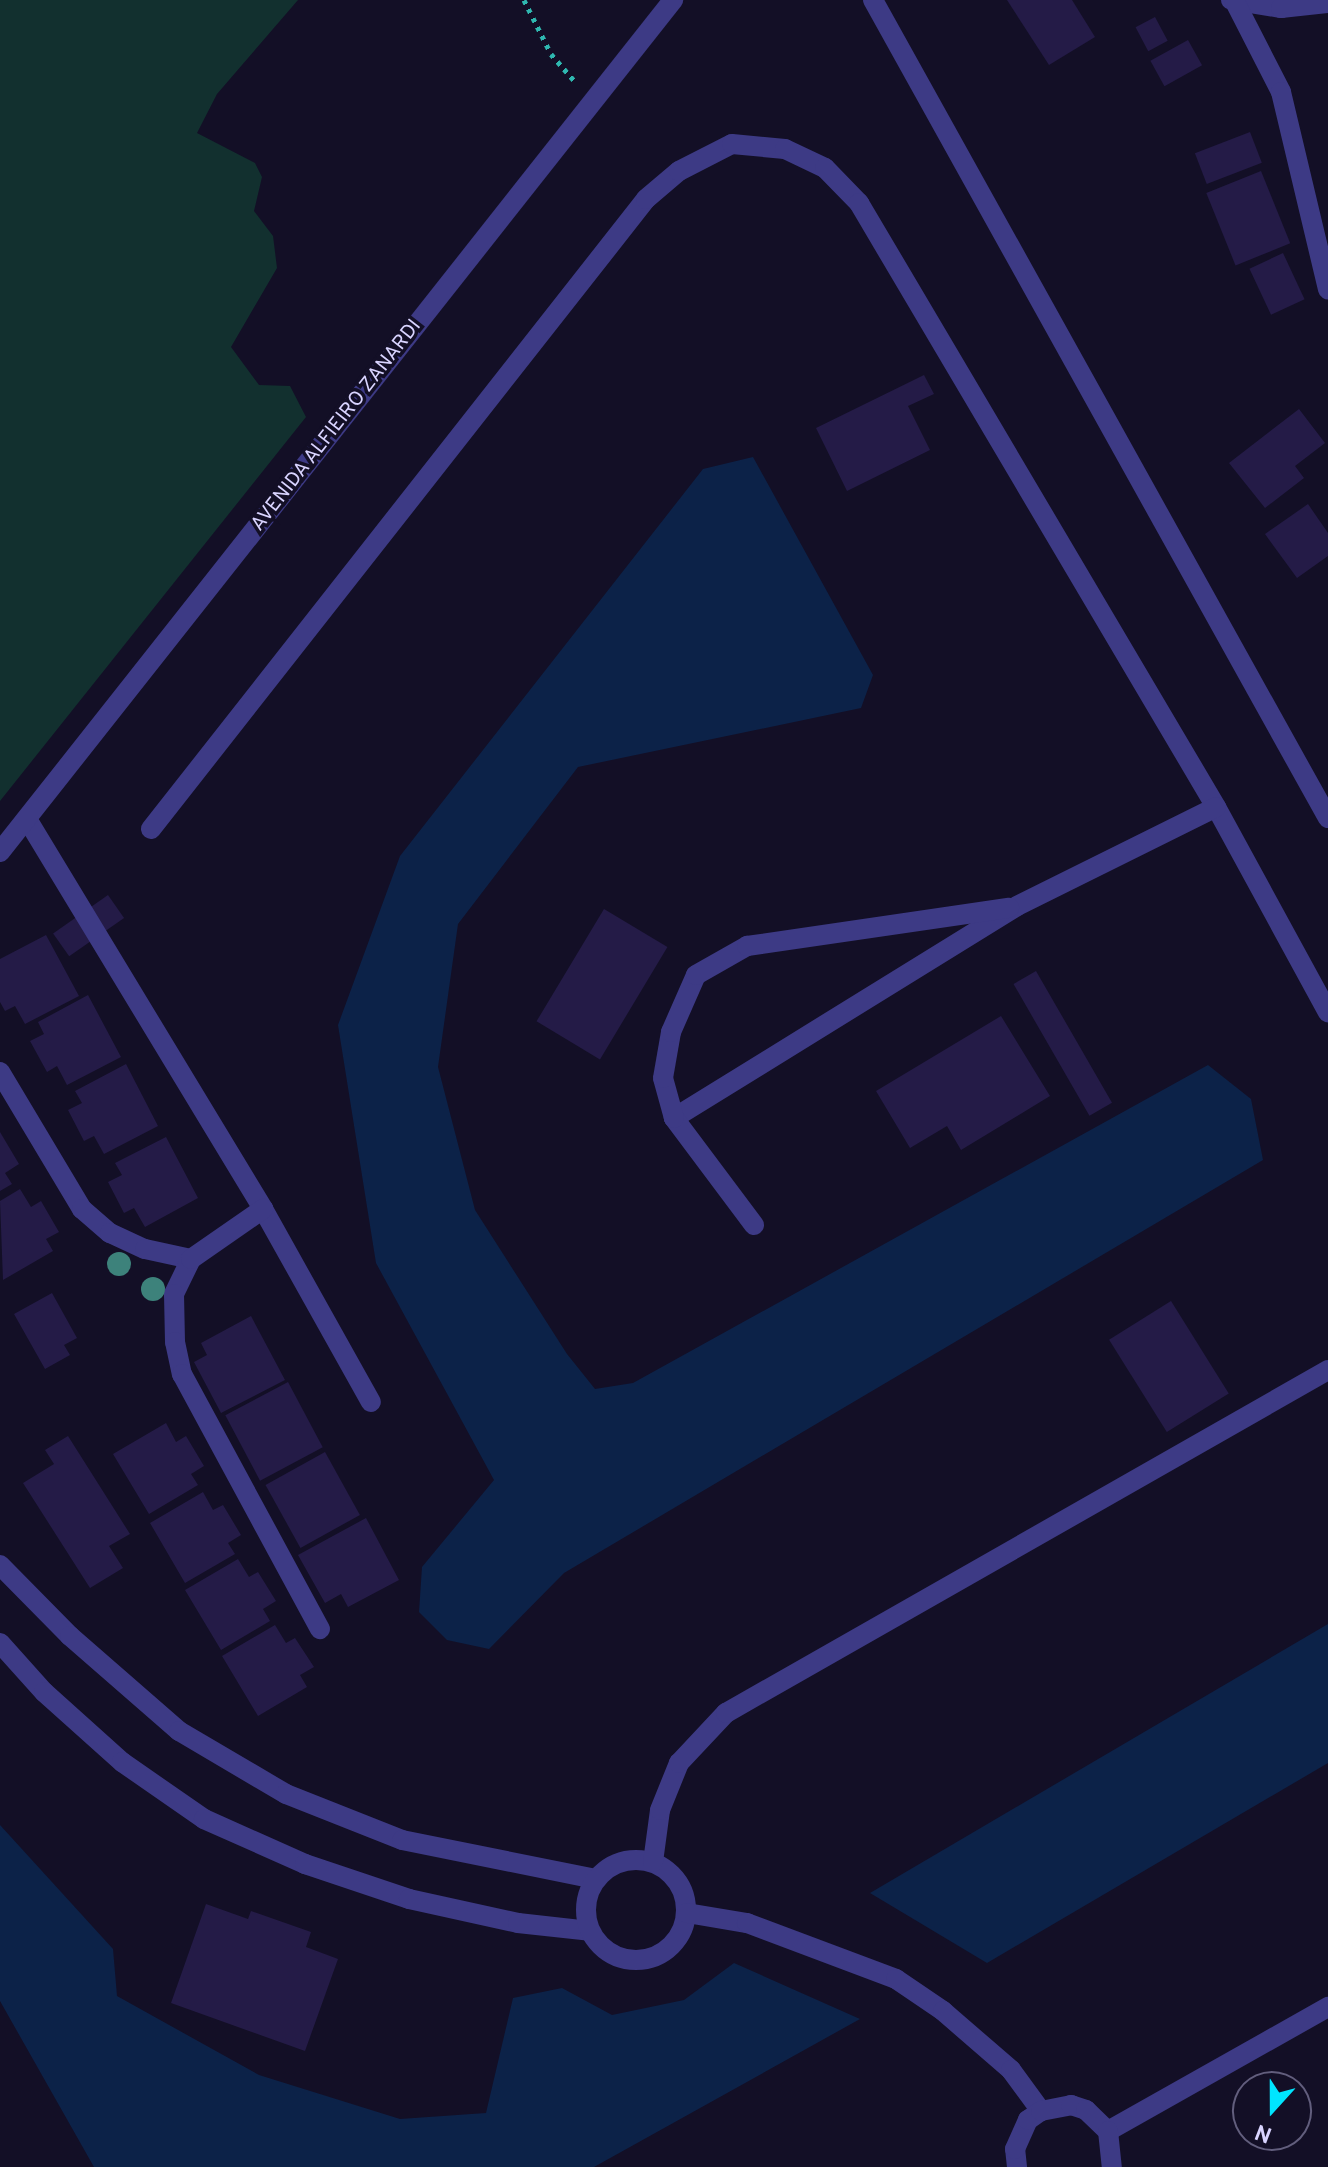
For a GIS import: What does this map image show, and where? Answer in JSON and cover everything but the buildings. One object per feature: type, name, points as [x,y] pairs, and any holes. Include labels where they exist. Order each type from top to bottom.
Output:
[{"type":"street","name":"AVENIDA ALFIEIRO ZANARDI","points":[[0,852],[673,0]]},
{"type":"street","points":[[873,0],[1328,818]]},
{"type":"street","points":[[1233,1],[1281,8],[1328,3]]},
{"type":"street","points":[[1233,1],[1281,92],[1328,289]]},
{"type":"street","points":[[151,829],[646,199],[679,171],[732,144],[798,155],[825,168],[859,203],[1216,807],[1328,1012]]},
{"type":"street","points":[[674,1118],[1017,906],[1216,807]]},
{"type":"street","points":[[27,819],[263,1209],[371,1402]]},
{"type":"street","points":[[754,1225],[674,1118],[663,1078],[671,1032],[696,975],[747,946],[1017,906]]},
{"type":"street","points":[[0,1072],[82,1209],[110,1233],[145,1249],[191,1259]]},
{"type":"street","points":[[263,1209],[191,1259],[174,1294],[175,1342],[182,1374],[320,1629]]},
{"type":"street","points":[[653,1862],[660,1810],[679,1763],[726,1713],[1328,1370]]},
{"type":"street","points":[[0,1565],[70,1636],[179,1731],[286,1794],[402,1840],[596,1879]]},
{"type":"street","points":[[0,1643],[44,1692],[122,1762],[204,1819],[305,1864],[409,1899],[518,1923],[590,1931]]},
{"type":"street","points":[[622,1861],[653,1862],[679,1882],[687,1913],[674,1944],[645,1960],[613,1955],[590,1931],[586,1904],[596,1879],[622,1861]]},
{"type":"street","points":[[687,1913],[747,1923],[896,1979],[943,2011],[1011,2070],[1041,2111]]},
{"type":"street","points":[[1108,2131],[1328,2007]]},
{"type":"street","points":[[1017,2167],[1020,2133],[1041,2111],[1071,2105],[1086,2110],[1108,2131],[1112,2167]]},
{"type":"path","points":[[524,0],[551,54],[591,101]]},
{"type":"green space","points":[[0,0],[298,0],[217,94],[197,133],[255,163],[262,177],[254,211],[273,236],[277,268],[231,347],[259,385],[290,386],[306,417],[0,801]]},
{"type":"water","points":[[753,457],[873,675],[861,708],[578,767],[458,924],[438,1067],[475,1210],[567,1354],[595,1389],[633,1383],[1208,1065],[1251,1099],[1263,1160],[564,1573],[489,1649],[447,1640],[419,1612],[422,1567],[494,1480],[376,1263],[338,1025],[400,856],[703,469]]},
{"type":"water","points":[[1328,1624],[1328,1763],[987,1963],[870,1893]]},
{"type":"water","points":[[0,1825],[113,1949],[117,1996],[259,2075],[400,2119],[486,2113],[513,1998],[562,1988],[612,2015],[684,2000],[734,1963],[860,2019],[594,2167],[94,2167],[0,2001]]}]
